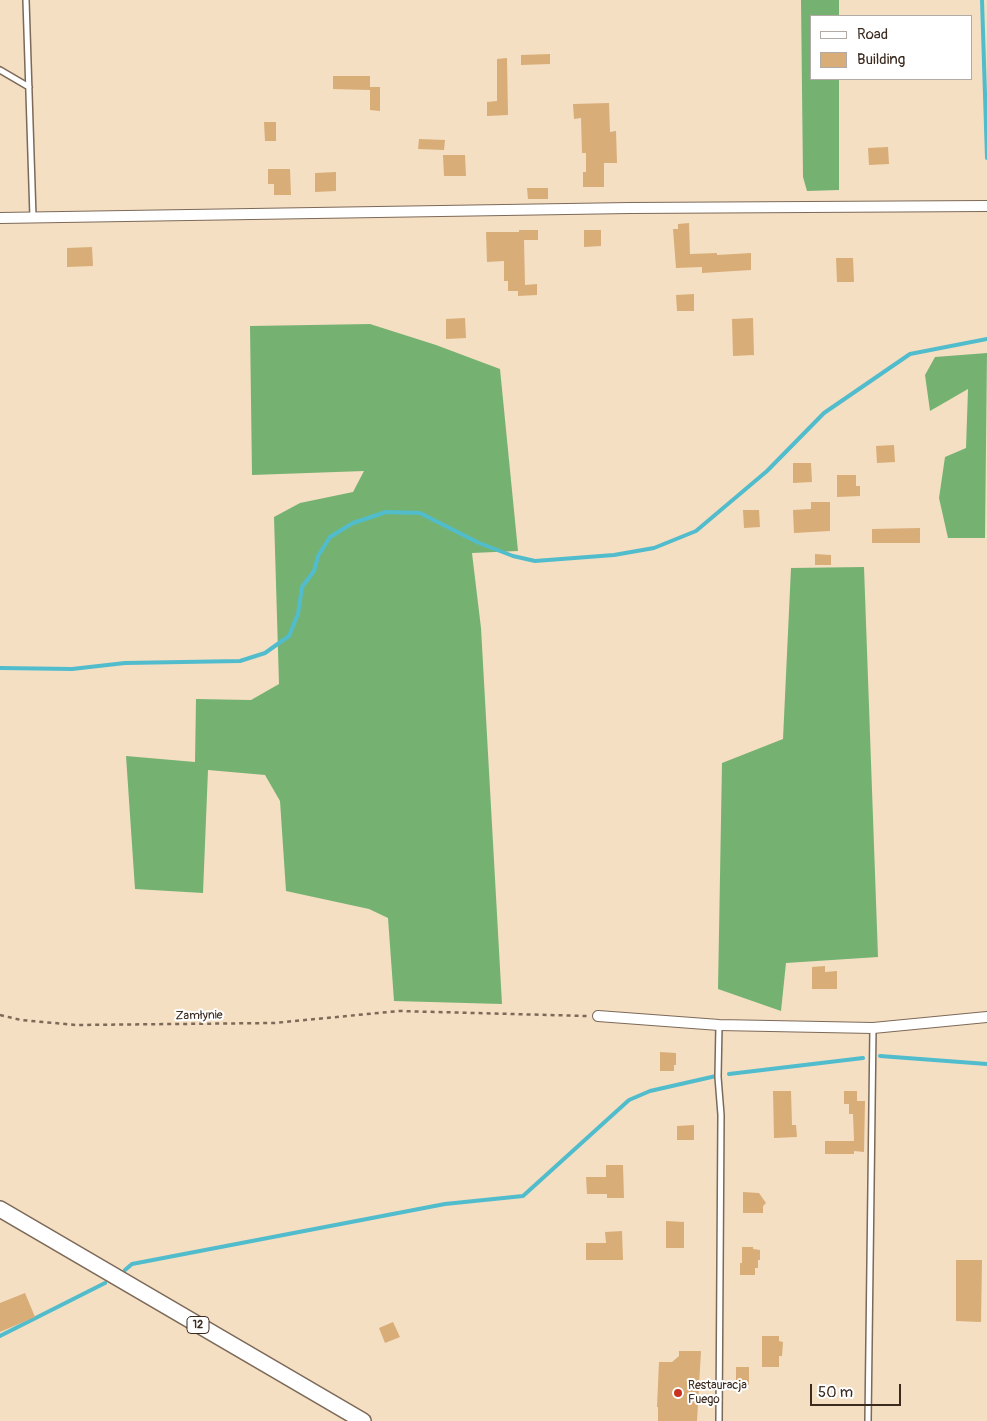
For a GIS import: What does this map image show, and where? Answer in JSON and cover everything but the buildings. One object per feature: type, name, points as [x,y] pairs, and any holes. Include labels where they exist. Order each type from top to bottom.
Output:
[{"type":"main road","name":"12","points":[[0,1209],[363,1421]]},
{"type":"street","points":[[0,218],[630,208],[987,206]]},
{"type":"street","points":[[598,1016],[719,1025],[873,1028],[987,1017]]},
{"type":"lane","points":[[26,0],[33,218]]},
{"type":"lane","points":[[0,70],[29,87]]},
{"type":"lane","points":[[719,1025],[718,1077],[721,1115],[719,1421]]},
{"type":"lane","points":[[868,1421],[873,1028]]},
{"type":"path","name":"Zamłynie","points":[[0,1015],[21,1020],[76,1026],[274,1022],[399,1011],[598,1016]]},
{"type":"green space","points":[[801,0],[839,0],[839,15],[810,15],[810,80],[839,80],[839,190],[807,191],[803,177]]},
{"type":"green space","points":[[370,324],[436,345],[500,369],[518,551],[472,553],[481,628],[502,1004],[394,1001],[388,918],[369,909],[286,891],[280,801],[265,775],[208,770],[203,893],[135,889],[126,756],[195,762],[196,699],[251,700],[279,684],[274,517],[300,503],[353,492],[364,471],[252,475],[250,326]]},
{"type":"green space","points":[[987,353],[985,538],[948,538],[939,498],[945,457],[966,448],[968,389],[930,411],[925,375],[935,357]]},
{"type":"green space","points":[[864,567],[878,957],[786,963],[781,1011],[718,989],[722,763],[783,739],[791,568]]},
{"type":"waterway","points":[[982,0],[987,158]]},
{"type":"waterway","points":[[0,668],[72,669],[125,663],[240,661],[265,653],[289,636],[298,614],[302,587],[314,571],[318,556],[330,537],[353,523],[386,512],[420,513],[479,543],[513,556],[535,561],[614,555],[654,548],[696,531],[767,471],[824,413],[910,354],[987,339]]},
{"type":"waterway","points":[[880,1056],[987,1064]]},
{"type":"waterway","points":[[729,1074],[863,1058]]},
{"type":"waterway","points":[[125,1270],[132,1264],[445,1204],[523,1196],[629,1100],[650,1091],[716,1076]]},
{"type":"waterway","points":[[0,1336],[105,1283]]},
{"type":"place","name":"Restauracja Fuego","points":[[678,1393]]}]
